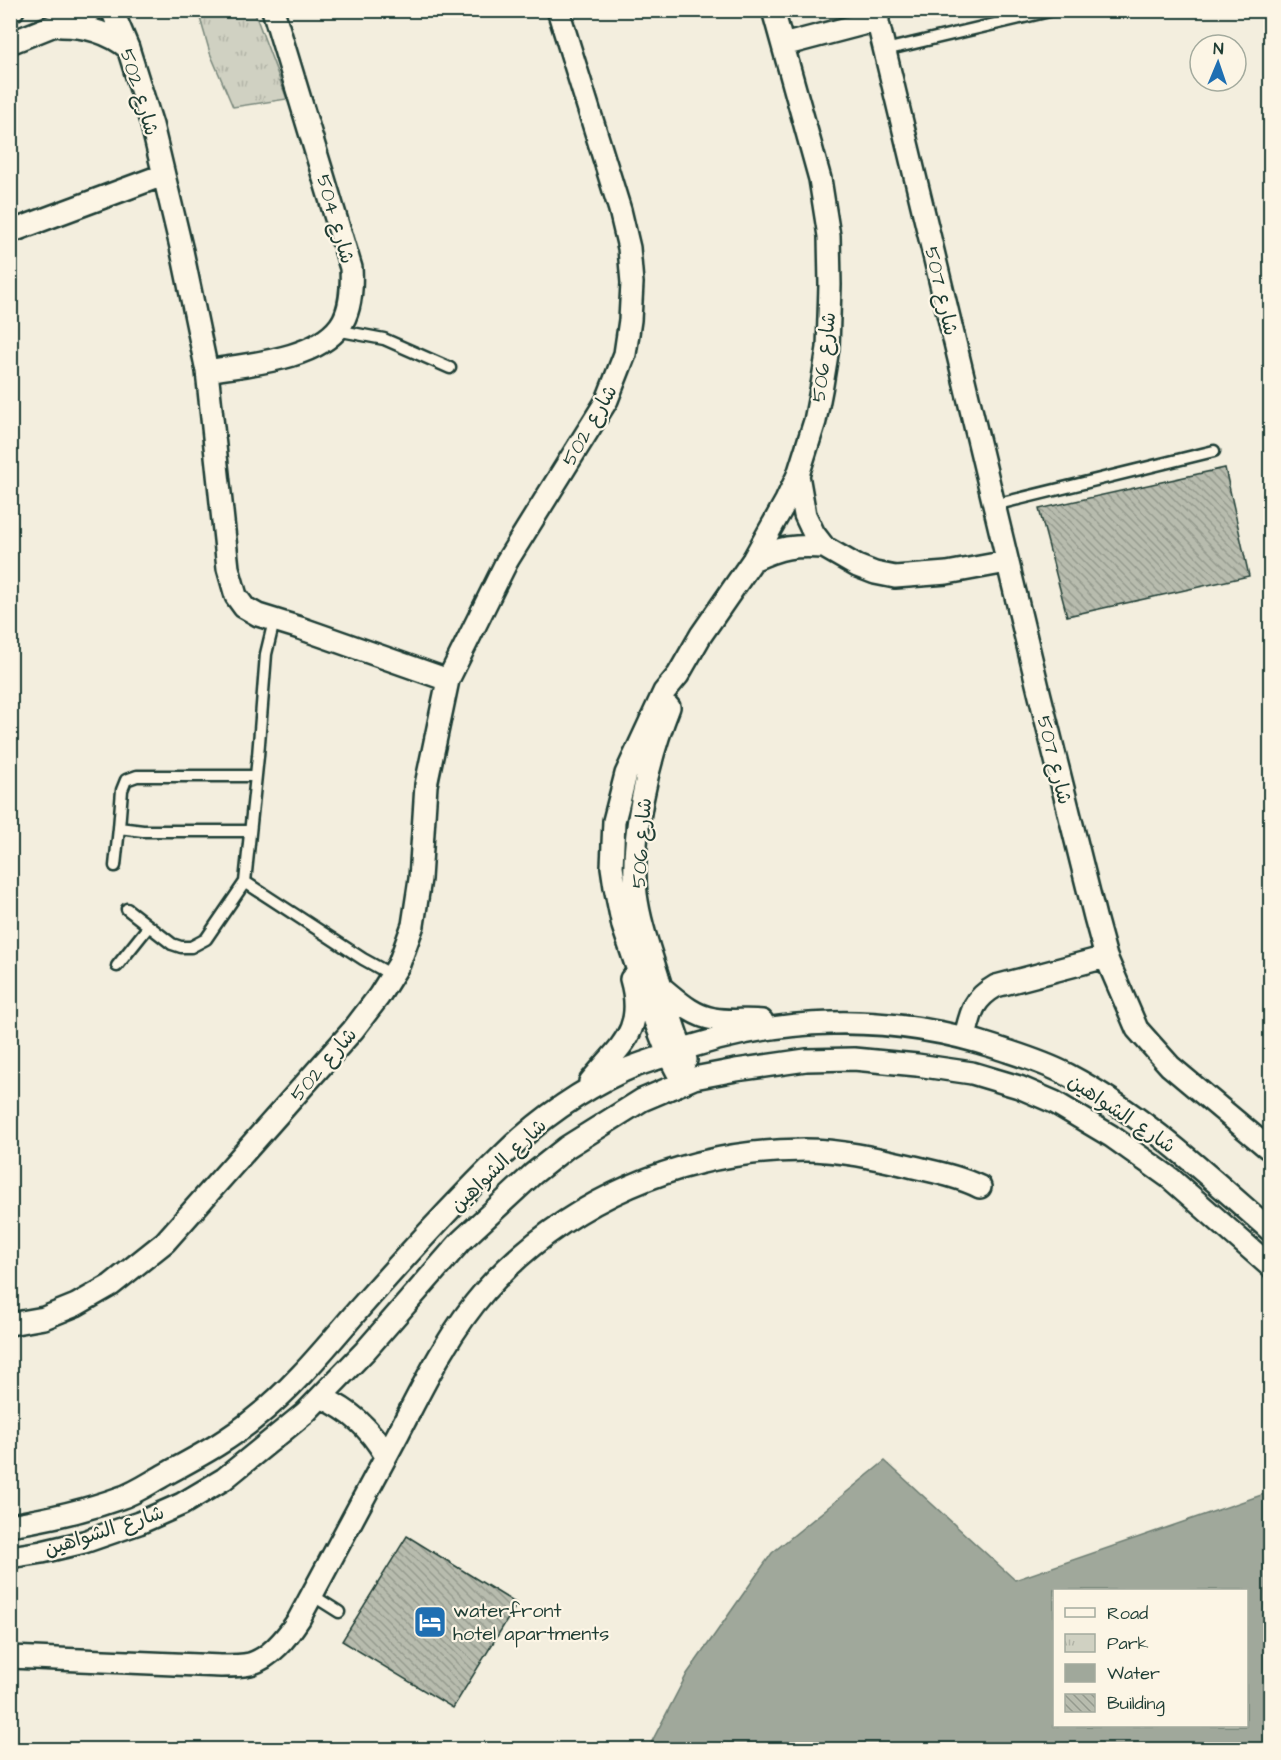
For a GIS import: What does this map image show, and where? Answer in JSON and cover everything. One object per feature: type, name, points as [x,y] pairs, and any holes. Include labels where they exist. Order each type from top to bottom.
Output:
[{"type":"street","points":[[10,43],[92,10]]},
{"type":"street","name":"شارع 502","points":[[112,10],[128,48],[152,125],[182,251],[207,371],[228,568],[236,596],[244,607],[258,615],[448,680]]},
{"type":"street","name":"شارع 504","points":[[207,371],[294,355],[317,345],[330,337],[341,325],[352,285],[351,268],[273,10]]},
{"type":"street","name":"شارع 502","points":[[10,1324],[44,1318],[76,1305],[111,1285],[165,1242],[353,1030],[379,996],[399,964],[412,925],[420,879],[426,784],[448,680],[507,561],[608,400],[625,354],[633,283],[629,248],[620,210],[558,10]]},
{"type":"street","name":"شارع 506","points":[[689,1081],[675,1052],[655,1021],[628,942],[612,867],[614,820],[626,774],[664,692],[678,675],[701,635],[753,560],[777,519],[798,475],[815,421],[828,348],[829,236],[820,179],[773,10]]},
{"type":"street","name":"شارع 507","points":[[783,45],[876,15],[1007,562],[1092,906],[1107,957],[1137,1029],[1170,1066],[1270,1150]]},
{"type":"street","points":[[54,26],[77,26],[92,29],[117,39],[128,48]]},
{"type":"street","points":[[10,232],[163,175]]},
{"type":"street","points":[[798,475],[805,516],[814,534],[824,547],[857,566],[895,577],[916,577],[1007,562]]},
{"type":"street","points":[[753,560],[776,550],[795,546],[824,547]]},
{"type":"street","name":"شارع 506","points":[[675,1052],[662,988],[640,918],[636,893],[637,844],[644,791],[678,675]]},
{"type":"street","name":"شارع 506","points":[[583,1094],[594,1077],[622,1046],[632,1027],[634,1001],[626,956],[628,942]]},
{"type":"street","points":[[965,1037],[974,1004],[984,993],[996,986],[1107,957]]},
{"type":"street","points":[[662,988],[691,1011],[702,1016],[756,1021],[780,1026]]},
{"type":"street","name":"شارع الشواهين","points":[[10,1525],[66,1515],[124,1497],[217,1446],[256,1418],[295,1382],[390,1275],[504,1154],[529,1131],[583,1094],[624,1071],[717,1038],[780,1026],[817,1023],[884,1024],[965,1037],[1037,1061],[1064,1072],[1140,1120],[1270,1230]]},
{"type":"street","name":"شارع الشواهين","points":[[10,1557],[84,1542],[139,1523],[182,1504],[224,1479],[305,1413],[365,1351],[461,1241],[533,1174],[567,1147],[642,1100],[689,1081],[736,1070],[806,1060],[854,1059],[972,1073],[1019,1087],[1054,1102],[1111,1136],[1170,1178],[1270,1266]]},
{"type":"street","points":[[10,1657],[221,1666],[250,1664],[264,1657],[289,1634],[444,1348],[484,1292],[513,1262],[545,1236],[584,1209],[623,1189],[666,1172],[714,1159],[764,1152],[807,1150],[890,1161],[962,1178],[980,1186]]},
{"type":"street","points":[[321,1397],[339,1405],[368,1428],[386,1456]]},
{"type":"lane","points":[[885,50],[1054,10]]},
{"type":"lane","points":[[335,330],[384,339],[450,368]]},
{"type":"lane","points":[[994,505],[1214,451]]},
{"type":"lane","points":[[127,909],[172,944],[191,947],[206,939],[245,882],[266,654],[274,621]]},
{"type":"lane","points":[[115,866],[122,790],[126,780],[137,776],[256,776]]},
{"type":"lane","points":[[119,828],[143,831],[250,831]]},
{"type":"lane","points":[[245,882],[392,975]]},
{"type":"lane","points":[[117,966],[149,926]]},
{"type":"lane","points":[[312,1595],[339,1612]]},
{"type":"green space","points":[[198,11],[254,11],[287,99],[233,107],[210,53]]},
{"type":"water","points":[[885,1461],[1015,1580],[1270,1492],[1270,1749],[648,1749],[687,1674],[772,1553]]},
{"type":"building","points":[[1225,468],[1249,576],[1067,616],[1039,509]]},
{"type":"building","name":"waterfront hotel apartments","points":[[407,1536],[517,1604],[453,1708],[342,1641]]},
{"type":"place","name":"waterfront hotel apartments","points":[[430,1622]]}]
